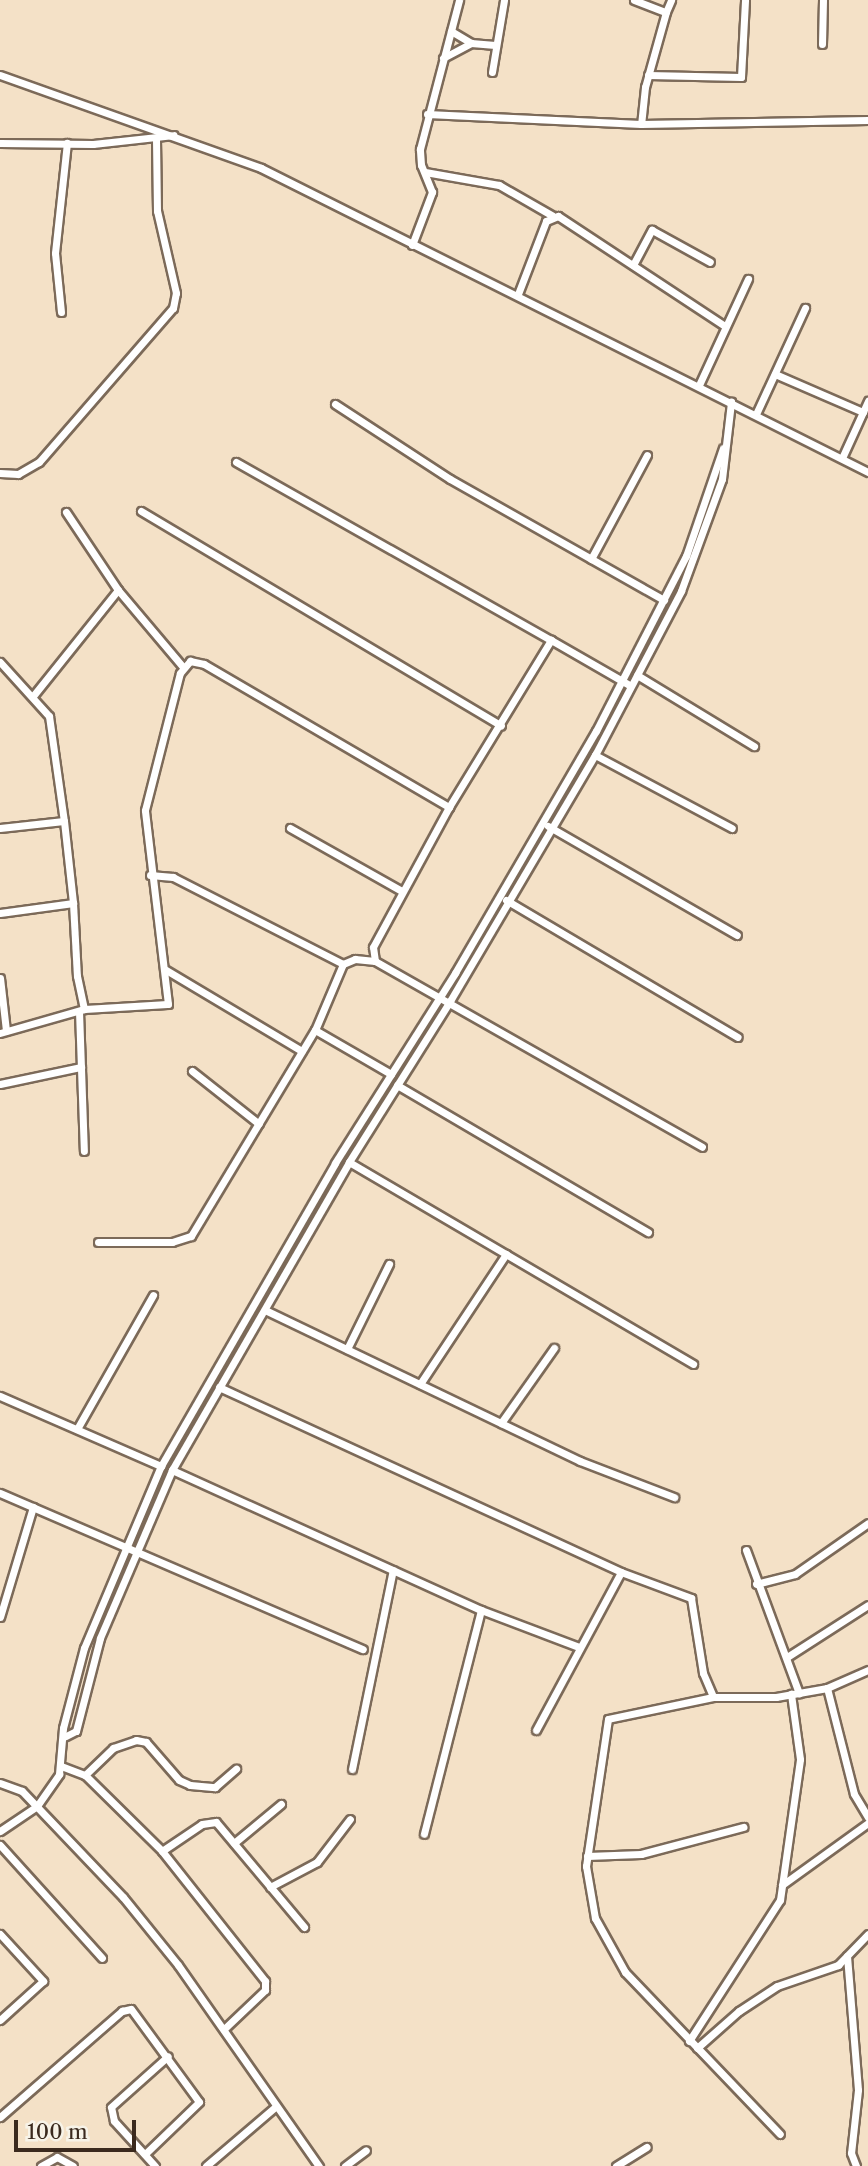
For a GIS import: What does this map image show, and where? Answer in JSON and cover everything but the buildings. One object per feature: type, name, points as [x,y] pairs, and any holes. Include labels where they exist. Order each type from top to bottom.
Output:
[{"type":"street","points":[[412,245],[432,192],[419,156],[427,114],[459,0]]},
{"type":"street","points":[[492,72],[504,0]]},
{"type":"street","points":[[634,0],[666,12]]},
{"type":"street","points":[[640,124],[648,75],[671,0]]},
{"type":"street","points":[[648,75],[741,77],[745,0]]},
{"type":"street","points":[[822,44],[823,0]]},
{"type":"street","points":[[451,31],[471,43],[495,45]]},
{"type":"street","points":[[443,58],[471,43]]},
{"type":"street","points":[[0,75],[175,135],[261,168],[699,385],[868,472]]},
{"type":"street","points":[[427,114],[640,124],[868,120]]},
{"type":"street","points":[[0,143],[67,144],[175,135]]},
{"type":"street","points":[[0,473],[18,474],[39,462],[173,308],[176,293],[157,211],[156,138]]},
{"type":"street","points":[[61,312],[55,253],[67,144]]},
{"type":"street","points":[[425,172],[499,185],[553,216],[564,218],[725,326]]},
{"type":"street","points":[[517,294],[546,221],[553,216]]},
{"type":"street","points":[[633,265],[652,230],[710,261]]},
{"type":"street","points":[[699,385],[748,279]]},
{"type":"street","points":[[756,414],[805,308]]},
{"type":"street","points":[[775,374],[863,412]]},
{"type":"street","points":[[842,458],[868,401]]},
{"type":"street","points":[[0,1831],[37,1806],[61,1766],[69,1700],[89,1633],[123,1548],[161,1466],[265,1286],[542,823],[664,600],[694,537],[723,448],[731,402]]},
{"type":"street","points":[[335,404],[450,479],[664,600]]},
{"type":"street","points":[[66,1737],[76,1731],[100,1639],[134,1553],[172,1470],[349,1162],[450,1001],[595,755],[707,530],[724,467],[723,448]]},
{"type":"street","points":[[591,559],[647,455]]},
{"type":"street","points":[[236,462],[631,686]]},
{"type":"street","points":[[141,510],[501,726]]},
{"type":"street","points":[[66,512],[118,590],[183,667]]},
{"type":"street","points":[[33,696],[118,590]]},
{"type":"street","points":[[375,961],[373,947],[402,891],[449,807],[501,726],[551,640]]},
{"type":"street","points":[[0,978],[3,1032],[82,1010],[164,1007],[170,999],[150,875],[146,830],[149,790],[183,667],[190,661],[204,664],[449,807]]},
{"type":"street","points":[[0,662],[33,696],[53,729],[82,1010],[80,1067],[84,1151]]},
{"type":"street","points":[[637,675],[754,746]]},
{"type":"street","points":[[595,755],[732,828]]},
{"type":"street","points":[[0,828],[64,821]]},
{"type":"street","points":[[542,823],[737,935]]},
{"type":"street","points":[[290,828],[402,891]]},
{"type":"street","points":[[150,875],[173,877],[343,964]]},
{"type":"street","points":[[499,897],[738,1037]]},
{"type":"street","points":[[0,913],[73,903]]},
{"type":"street","points":[[98,1242],[172,1242],[191,1236],[315,1030],[343,964],[355,959],[375,961],[450,1001],[702,1147]]},
{"type":"street","points":[[166,970],[302,1051]]},
{"type":"street","points":[[315,1030],[391,1074]]},
{"type":"street","points":[[0,1084],[80,1067]]},
{"type":"street","points":[[192,1071],[259,1124]]},
{"type":"street","points":[[397,1085],[648,1232]]},
{"type":"street","points":[[349,1162],[693,1364]]},
{"type":"street","points":[[420,1384],[506,1254]]},
{"type":"street","points":[[347,1349],[389,1264]]},
{"type":"street","points":[[265,1286],[275,1293]]},
{"type":"street","points":[[77,1429],[153,1295]]},
{"type":"street","points":[[265,1310],[580,1461],[674,1497]]},
{"type":"street","points":[[501,1423],[554,1348]]},
{"type":"street","points":[[219,1387],[621,1572],[695,1602],[703,1674],[713,1697]]},
{"type":"street","points":[[0,1396],[161,1466]]},
{"type":"street","points":[[186,1422],[195,1428]]},
{"type":"street","points":[[172,1470],[481,1610],[579,1647]]},
{"type":"street","points":[[0,1493],[134,1553],[363,1649]]},
{"type":"street","points":[[0,1617],[33,1507]]},
{"type":"street","points":[[756,1584],[795,1574],[868,1523]]},
{"type":"street","points":[[689,2041],[733,1979],[780,1900],[800,1759],[795,1694],[787,1657],[756,1584],[746,1550]]},
{"type":"street","points":[[352,1769],[393,1570]]},
{"type":"street","points":[[536,1730],[621,1572]]},
{"type":"street","points":[[787,1657],[868,1605]]},
{"type":"street","points":[[424,1834],[481,1610]]},
{"type":"street","points":[[89,1633],[100,1639]]},
{"type":"street","points":[[780,2134],[625,1972],[595,1918],[587,1856],[608,1719],[713,1697],[795,1694],[827,1688],[868,1671]]},
{"type":"street","points":[[827,1688],[855,1794],[868,1817]]},
{"type":"street","points":[[85,1775],[113,1748],[136,1740],[146,1742],[179,1780],[190,1785],[215,1787],[236,1769]]},
{"type":"street","points":[[61,1766],[85,1775],[162,1852],[265,1981],[265,1990],[223,2029]]},
{"type":"street","points":[[0,1783],[22,1791],[123,1897],[223,2029],[275,2107],[319,2166]]},
{"type":"street","points":[[234,1843],[281,1804]]},
{"type":"street","points":[[270,1886],[317,1862],[350,1819]]},
{"type":"street","points":[[162,1852],[210,1821],[234,1843],[304,1927]]},
{"type":"street","points":[[782,1885],[868,1823]]},
{"type":"street","points":[[587,1856],[641,1854],[743,1827]]},
{"type":"street","points":[[0,1845],[102,1958]]},
{"type":"street","points":[[0,1934],[43,1981],[0,2020]]},
{"type":"street","points":[[697,2048],[739,2011],[777,1986],[838,1965],[868,1934]]},
{"type":"street","points":[[847,1956],[858,2090],[852,2153],[856,2166]]},
{"type":"street","points":[[0,2118],[127,2009],[135,2011],[197,2097],[198,2107],[145,2154]]},
{"type":"street","points":[[155,2166],[114,2121],[111,2107],[168,2056]]},
{"type":"street","points":[[206,2166],[275,2107]]},
{"type":"street","points":[[615,2166],[647,2147]]},
{"type":"street","points":[[345,2166],[366,2150]]},
{"type":"street","points":[[41,2166],[57,2157],[73,2166]]}]
